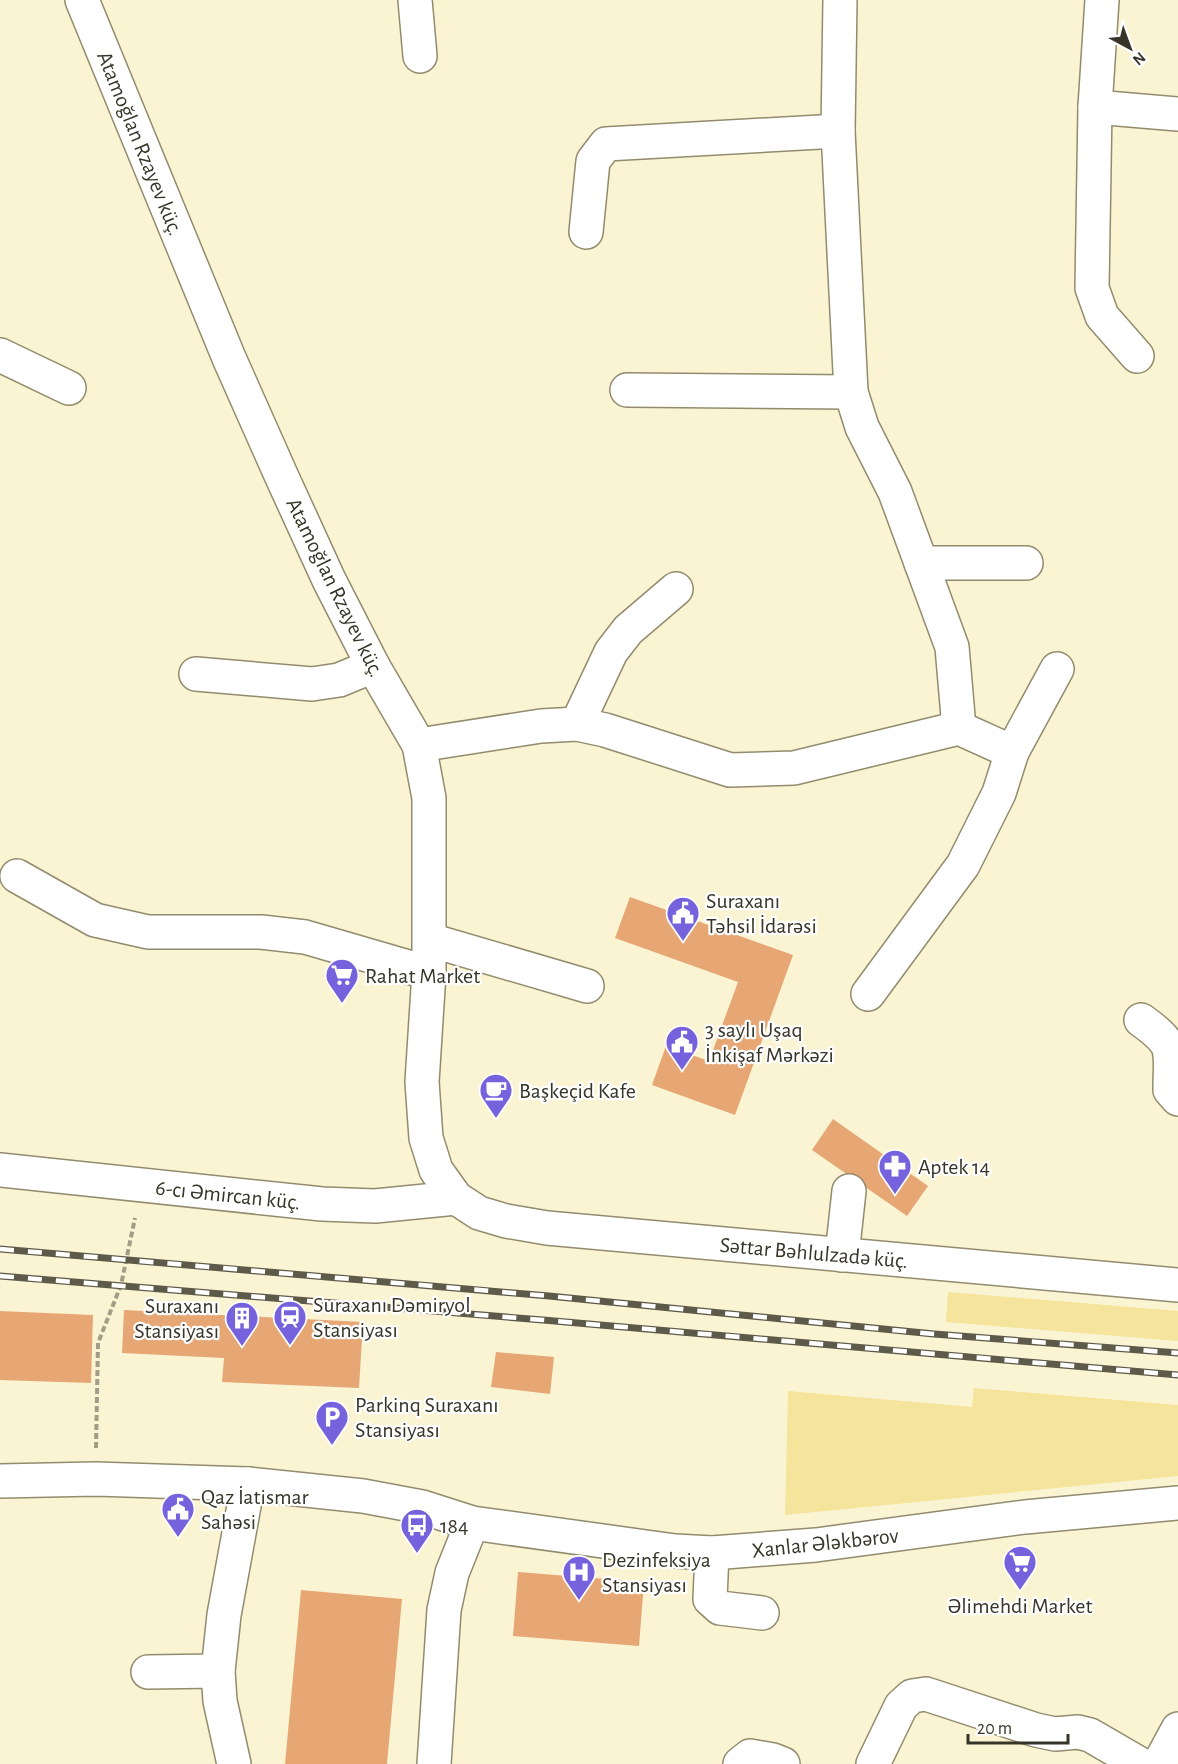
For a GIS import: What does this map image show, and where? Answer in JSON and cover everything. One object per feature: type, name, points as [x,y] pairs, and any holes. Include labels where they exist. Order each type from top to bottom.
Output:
[{"type":"street","points":[[415,0],[420,56]]},
{"type":"street","points":[[840,0],[838,131],[850,392],[861,427],[896,492],[952,647],[959,728]]},
{"type":"street","points":[[1102,0],[1095,107],[1092,288],[1102,316],[1137,356]]},
{"type":"street","name":"Atamoğlan Rzayev küç.","points":[[90,2],[229,358],[329,580],[419,745],[429,798],[430,940],[422,1082],[426,1138],[436,1170],[456,1198]]},
{"type":"street","points":[[1095,107],[1178,114]]},
{"type":"street","points":[[586,232],[593,161],[606,144],[838,131]]},
{"type":"street","points":[[0,355],[69,388]]},
{"type":"street","points":[[627,390],[850,392]]},
{"type":"street","points":[[921,563],[1026,562]]},
{"type":"street","points":[[577,724],[611,652],[628,630],[676,589]]},
{"type":"street","points":[[196,674],[312,684],[339,680],[374,666]]},
{"type":"street","points":[[868,994],[963,865],[999,793],[1012,752],[1057,669]]},
{"type":"street","points":[[419,745],[541,726],[577,724],[606,730],[730,770],[794,768],[959,728],[1012,752]]},
{"type":"street","points":[[17,876],[95,920],[148,932],[261,932],[305,937],[429,973]]},
{"type":"street","points":[[430,940],[587,986]]},
{"type":"street","points":[[1141,1020],[1161,1035],[1170,1047],[1170,1090],[1178,1099]]},
{"type":"street","name":"6-cı Əmircan küç.","points":[[0,1170],[322,1204],[375,1206],[456,1198]]},
{"type":"street","points":[[842,1255],[849,1191]]},
{"type":"street","name":"Səttar Bəhlulzadə küç.","points":[[456,1198],[479,1213],[506,1221],[548,1228],[1178,1285]]},
{"type":"street","name":"Xanlar Ələkbərov","points":[[0,1481],[96,1479],[248,1484],[363,1496],[422,1507],[472,1523],[675,1551],[712,1553],[816,1545],[1025,1517],[1178,1503]]},
{"type":"street","points":[[234,1764],[220,1701],[218,1671],[224,1615],[248,1484]]},
{"type":"street","points":[[434,1764],[444,1610],[452,1573],[472,1523]]},
{"type":"street","points":[[712,1553],[710,1599],[720,1608],[762,1613]]},
{"type":"street","points":[[148,1672],[218,1671]]},
{"type":"street","points":[[873,1764],[901,1706],[912,1696],[926,1694],[1036,1730],[1055,1734],[1078,1732],[1090,1735],[1140,1764]]},
{"type":"street","points":[[1159,1764],[1178,1729]]},
{"type":"street","points":[[740,1764],[750,1756],[783,1764]]},
{"type":"path","points":[[96,1479],[98,1343],[121,1285],[142,1185]]},
{"type":"shaded area","points":[[948,1292],[1178,1311],[1178,1341],[946,1322]]},
{"type":"shaded area","points":[[974,1388],[1178,1405],[1178,1476],[785,1515],[788,1391],[972,1407]]},
{"type":"building","points":[[630,897],[793,955],[735,1115],[652,1085],[666,1046],[709,1061],[738,982],[615,938]]},
{"type":"building","points":[[833,1119],[928,1186],[907,1216],[812,1150]]},
{"type":"building","name":"Suraxanı Stansiyası","points":[[124,1310],[363,1322],[359,1388],[222,1382],[224,1358],[122,1353]]},
{"type":"building","points":[[0,1311],[93,1315],[91,1383],[0,1380]]},
{"type":"building","points":[[496,1352],[554,1357],[550,1394],[491,1387]]},
{"type":"building","points":[[518,1572],[644,1582],[639,1646],[513,1636]]},
{"type":"building","points":[[301,1590],[402,1599],[387,1764],[285,1764]]},
{"type":"railway","points":[[0,1249],[549,1296],[934,1334],[1178,1353]]},
{"type":"railway","points":[[0,1276],[1178,1375]]},
{"type":"place","name":"Suraxanı Təhsil İdarəsi","points":[[683,942]]},
{"type":"place","name":"Rahat Market","points":[[342,1004]]},
{"type":"place","name":"3 saylı Uşaq İnkişaf Mərkəzi","points":[[682,1071]]},
{"type":"place","name":"Başkeçid Kafe","points":[[496,1119]]},
{"type":"place","name":"Aptek 14","points":[[895,1195]]},
{"type":"place","name":"Suraxanı Dəmiryol Stansiyası","points":[[290,1346]]},
{"type":"place","name":"Suraxanı Stansiyası","points":[[242,1347]]},
{"type":"place","name":"Parkinq Suraxanı Stansiyası","points":[[332,1446]]},
{"type":"place","name":"Qaz İatismar Sahəsi","points":[[178,1538]]},
{"type":"place","name":"184","points":[[417,1554]]},
{"type":"place","name":"Əlimehdi Market","points":[[1020,1591]]},
{"type":"place","name":"Dezinfeksiya Stansiyası","points":[[579,1601]]}]
